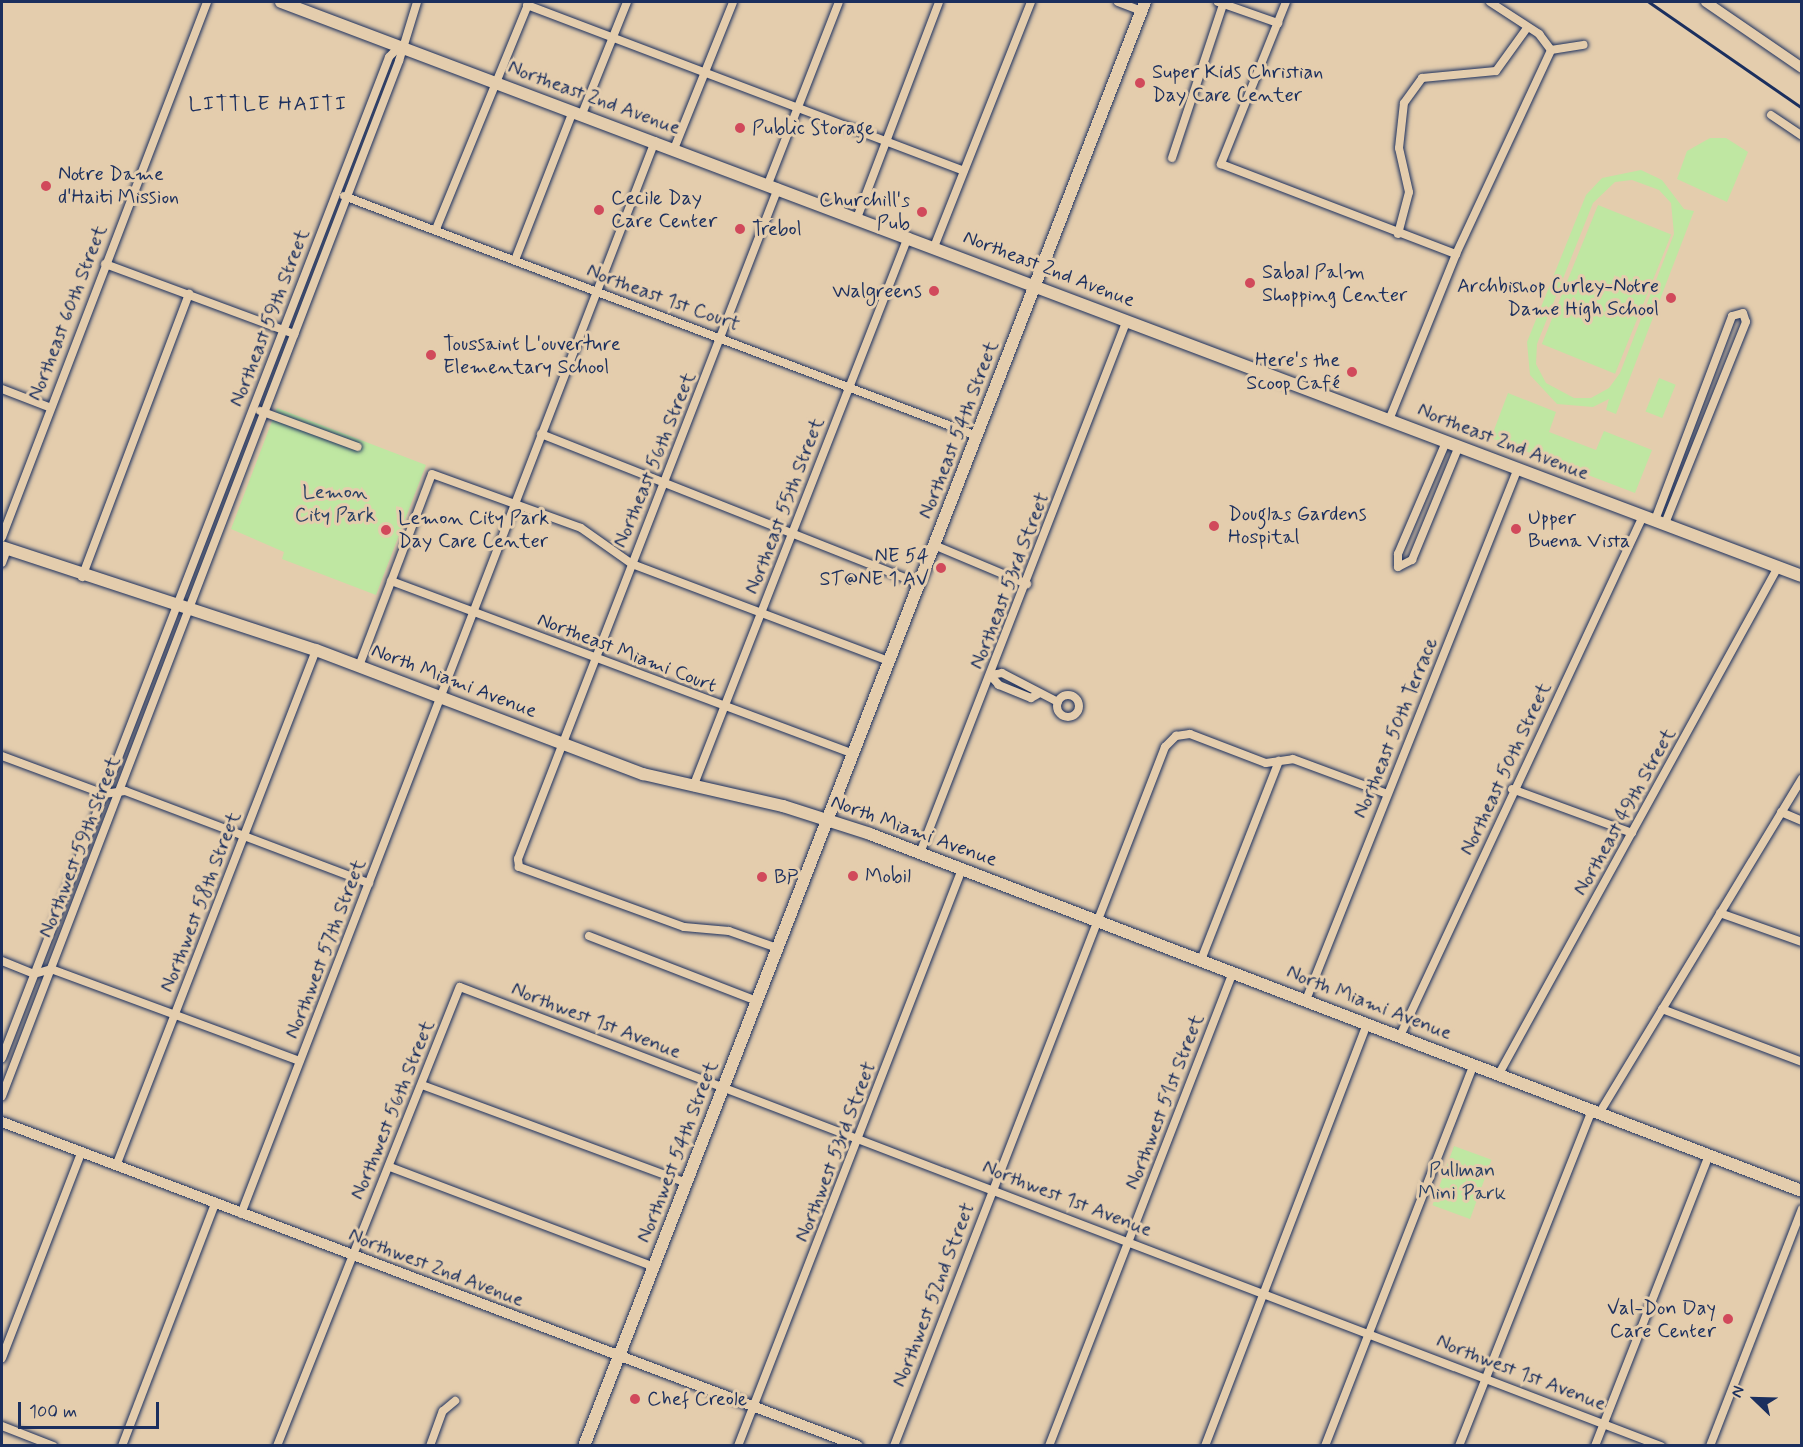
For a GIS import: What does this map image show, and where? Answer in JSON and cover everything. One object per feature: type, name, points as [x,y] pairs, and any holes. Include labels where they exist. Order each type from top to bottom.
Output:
[{"type":"main road","name":"Northeast 2nd Avenue","points":[[281,2],[655,141],[1802,576]]},
{"type":"main road","name":"Northeast 54th Street","points":[[807,872],[1144,6]]},
{"type":"main road","name":"North Miami Avenue","points":[[4,548],[82,578],[316,650],[563,743],[693,787],[827,819],[1367,1024],[1500,1072],[1802,1191]]},
{"type":"main road","name":"Northwest 54th Street","points":[[584,1446],[807,872]]},
{"type":"street","name":"Northeast 60th Street","points":[[2,537],[49,406],[207,2]]},
{"type":"street","name":"Northeast 59th Street","points":[[182,608],[264,413],[399,61],[400,46],[417,2]]},
{"type":"street","points":[[515,260],[627,2]]},
{"type":"street","points":[[674,149],[733,2]]},
{"type":"street","name":"Northeast 56th Street","points":[[563,743],[722,337],[797,110],[839,2]]},
{"type":"street","points":[[857,218],[939,2]]},
{"type":"street","points":[[934,247],[1030,2]]},
{"type":"street","points":[[1118,2],[1144,6]]},
{"type":"street","points":[[1172,158],[1222,2],[1278,23]]},
{"type":"street","points":[[1286,2],[1221,164],[1398,234],[1456,254]]},
{"type":"street","points":[[1490,2],[1527,28],[1551,50]]},
{"type":"street","points":[[1707,2],[1802,68]]},
{"type":"street","points":[[435,229],[528,3],[612,39],[705,72],[797,110],[963,171]]},
{"type":"street","points":[[1398,234],[1409,192],[1399,147],[1404,104],[1422,78],[1496,71],[1527,28]]},
{"type":"street","points":[[1551,50],[1584,45]]},
{"type":"street","name":"Northeast 59th Street","points":[[182,608],[253,408],[336,192],[389,57],[400,46]]},
{"type":"street","points":[[1389,420],[1456,254],[1551,50]]},
{"type":"street","points":[[1771,115],[1802,136]]},
{"type":"street","name":"Northwest 57th Street","points":[[241,1214],[594,291],[655,141]]},
{"type":"street","name":"Northeast 1st Court","points":[[336,192],[978,436]]},
{"type":"street","name":"Northeast 55th Street","points":[[693,787],[908,237]]},
{"type":"street","points":[[105,264],[294,334]]},
{"type":"street","points":[[82,578],[189,294]]},
{"type":"street","name":"Northeast 50th Street","points":[[1400,1036],[1512,789],[1654,520],[1746,322],[1743,313],[1732,316],[1654,520]]},
{"type":"street","name":"Northeast 53rd Street","points":[[920,853],[1027,584],[1127,320]]},
{"type":"street","points":[[2,389],[49,406]]},
{"type":"street","points":[[253,408],[358,447]]},
{"type":"street","points":[[541,434],[919,584]]},
{"type":"street","points":[[1446,442],[1407,534],[1398,567],[1412,560],[1459,446]]},
{"type":"street","name":"Northeast 50th Terrace","points":[[1306,1000],[1518,468]]},
{"type":"street","points":[[358,666],[432,474],[581,528],[632,564],[889,661]]},
{"type":"street","points":[[1407,534],[1420,540]]},
{"type":"street","points":[[934,545],[1027,584]]},
{"type":"street","points":[[2,563],[4,548]]},
{"type":"street","name":"Northeast 49th Street","points":[[1500,1072],[1778,567]]},
{"type":"street","name":"Northeast Miami Court","points":[[391,580],[853,754]]},
{"type":"street","name":"Northwest 59th Street","points":[[2,1096],[119,790],[182,608]]},
{"type":"street","name":"Northwest 59th Street","points":[[2,1058],[104,794],[182,608]]},
{"type":"street","name":"Northwest 58th Street","points":[[116,1166],[316,650]]},
{"type":"street","points":[[990,675],[999,685],[1031,698],[1038,694],[1058,702]]},
{"type":"street","name":"Northwest 52nd Street","points":[[894,1446],[1166,747],[1176,736],[1190,734],[1266,763],[1280,761]]},
{"type":"street","points":[[563,743],[519,867],[684,927],[729,931],[777,948]]},
{"type":"street","points":[[2,756],[104,794],[119,790],[244,833],[369,883]]},
{"type":"street","points":[[1201,960],[1280,761],[1293,759],[1387,794]]},
{"type":"street","points":[[1459,1446],[1485,1377],[1596,1111],[1662,1009],[1802,778]]},
{"type":"street","points":[[1512,789],[1632,833]]},
{"type":"street","points":[[1781,812],[1802,820]]},
{"type":"street","name":"Northwest 53rd Street","points":[[738,1446],[860,1138],[962,869]]},
{"type":"street","points":[[1720,912],[1802,942]]},
{"type":"street","points":[[589,936],[757,1001]]},
{"type":"street","points":[[2,961],[34,974],[51,969],[300,1061]]},
{"type":"street","name":"Northwest 51st Street","points":[[1049,1446],[1233,972]]},
{"type":"street","name":"Northwest 1st Avenue","points":[[460,987],[1266,1291],[1661,1446]]},
{"type":"street","name":"Northwest 56th Street","points":[[277,1446],[352,1255],[423,1085],[460,987]]},
{"type":"street","points":[[1662,1009],[1802,1062]]},
{"type":"street","points":[[1204,1446],[1266,1291],[1367,1024]]},
{"type":"street","points":[[1325,1446],[1474,1064]]},
{"type":"street","points":[[423,1085],[687,1183]]},
{"type":"street","name":"Northwest 2nd Avenue","points":[[2,1122],[858,1446]]},
{"type":"street","points":[[2,1358],[81,1152]]},
{"type":"street","points":[[1594,1446],[1709,1155]]},
{"type":"street","points":[[390,1167],[654,1267]]},
{"type":"street","points":[[122,1446],[215,1204]]},
{"type":"street","points":[[1710,1446],[1802,1209]]},
{"type":"street","points":[[430,1446],[443,1411],[455,1401]]},
{"type":"street","points":[[2,1426],[53,1446]]},
{"type":"green space","points":[[1710,138],[1726,138],[1748,152],[1727,202],[1677,179],[1687,151]]},
{"type":"green space","points":[[1641,170],[1662,180],[1684,209],[1694,211],[1616,414],[1606,410],[1609,399],[1593,407],[1557,404],[1530,375],[1527,342],[1586,195],[1602,178]],"holes":[[[1632,180],[1659,190],[1671,203],[1674,234],[1620,373],[1609,388],[1591,398],[1574,398],[1546,383],[1536,364],[1537,344],[1593,203],[1615,182]]]},
{"type":"green space","points":[[1598,205],[1671,235],[1615,374],[1542,344]]},
{"type":"green space","points":[[1659,378],[1676,385],[1662,418],[1646,411]]},
{"type":"green space","points":[[1508,393],[1556,412],[1549,432],[1596,450],[1604,431],[1652,450],[1635,493],[1491,438]]},
{"type":"green space","name":"Lemon City Park","points":[[277,408],[426,465],[376,595],[282,559],[284,552],[231,529]]},
{"type":"green space","name":"Pullman Mini Park","points":[[1454,1146],[1492,1160],[1470,1219],[1432,1205]]},
{"type":"railway","points":[[1649,2],[1802,108]]},
{"type":"place","name":"Super Kids Christian Day Care Center","points":[[1140,83]]},
{"type":"place","name":"Public Storage","points":[[740,128]]},
{"type":"place","name":"Notre Dame d'Haiti Mission","points":[[46,186]]},
{"type":"place","name":"Cecile Day Care Center","points":[[599,210]]},
{"type":"place","name":"Churchill's Pub","points":[[922,212]]},
{"type":"place","name":"Trebol","points":[[740,229]]},
{"type":"place","name":"Sabal Palm Shopping Center","points":[[1250,283]]},
{"type":"place","name":"Walgreens","points":[[934,291]]},
{"type":"place","name":"Archbishop Curley-Notre Dame High School","points":[[1671,298]]},
{"type":"place","name":"Toussaint L'ouverture Elementary School","points":[[431,355]]},
{"type":"place","name":"Here's the Scoop Café","points":[[1352,372]]},
{"type":"place","name":"Douglas Gardens Hospital","points":[[1214,526]]},
{"type":"place","name":"Upper Buena Vista","points":[[1516,529]]},
{"type":"place","name":"Lemon City Park Day Care Center","points":[[386,530]]},
{"type":"place","name":"NE 54 ST@NE 1 AV","points":[[941,568]]},
{"type":"place","name":"Mobil","points":[[853,876]]},
{"type":"place","name":"BP","points":[[762,877]]},
{"type":"place","name":"Val-Don Day Care Center","points":[[1728,1319]]},
{"type":"place","name":"Chef Creole","points":[[635,1399]]},
{"type":"district","name":"LITTLE HAITI","points":[[268,104]]}]
